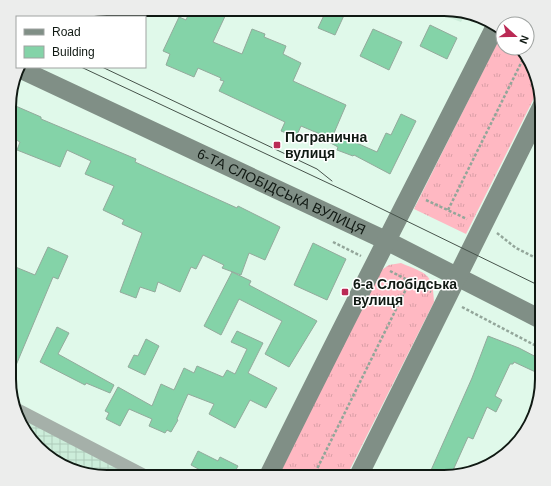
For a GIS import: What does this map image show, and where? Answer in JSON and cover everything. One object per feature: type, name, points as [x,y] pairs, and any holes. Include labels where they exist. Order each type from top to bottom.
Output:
[{"type":"main road","points":[[271,470],[357,296],[387,241],[493,30]]},
{"type":"main road","name":"6-ТА СЛОБІДСЬКА ВУЛИЦЯ","points":[[24,71],[387,241],[535,316]]},
{"type":"main road","points":[[361,470],[535,120]]},
{"type":"street","points":[[22,412],[134,470]]},
{"type":"path","points":[[448,210],[522,60]]},
{"type":"path","points":[[420,198],[472,220]]},
{"type":"path","points":[[493,231],[516,248],[535,258]]},
{"type":"path","points":[[333,242],[361,257]]},
{"type":"path","points":[[384,268],[433,293]]},
{"type":"path","points":[[316,470],[410,281]]},
{"type":"path","points":[[461,307],[535,345]]},
{"type":"shaded area","points":[[445,16],[463,18],[461,22]]},
{"type":"shaded area","points":[[26,421],[120,470],[101,470],[83,467],[61,458],[39,439],[31,430]]},
{"type":"green space","points":[[495,47],[495,56],[519,56],[528,72],[534,97],[466,234],[414,209]]},
{"type":"green space","points":[[401,263],[426,275],[430,279],[432,285],[434,302],[350,470],[281,470],[380,271],[389,265]]},
{"type":"building","points":[[188,16],[225,16],[213,42],[242,54],[252,29],[265,34],[264,37],[286,46],[283,54],[301,63],[293,81],[346,105],[334,133],[377,152],[386,133],[391,135],[401,114],[416,121],[390,174],[354,155],[353,156],[337,150],[338,147],[325,140],[327,137],[301,126],[296,137],[281,131],[285,122],[219,91],[224,81],[220,80],[221,78],[198,68],[194,77],[166,65],[170,54],[163,51],[179,17],[186,20]]},
{"type":"building","points":[[324,16],[344,16],[335,35],[318,28]]},
{"type":"building","points":[[430,25],[457,38],[447,59],[420,46]]},
{"type":"building","points":[[373,29],[402,42],[389,70],[360,56]]},
{"type":"building","points":[[16,106],[41,117],[41,119],[136,159],[135,162],[237,208],[238,206],[280,227],[265,260],[249,253],[241,275],[222,268],[224,265],[203,255],[196,269],[191,267],[180,292],[158,282],[155,292],[140,287],[136,298],[120,292],[142,233],[122,224],[124,220],[103,210],[114,186],[85,174],[91,161],[67,150],[60,167],[17,150],[20,142],[16,140]]},
{"type":"building","points":[[313,243],[346,259],[327,300],[294,285]]},
{"type":"building","points":[[48,247],[68,256],[58,279],[53,277],[16,365],[16,267],[35,275]]},
{"type":"building","points":[[232,272],[251,281],[249,285],[317,321],[289,367],[265,354],[282,321],[239,299],[221,335],[204,326]]},
{"type":"building","points":[[57,327],[69,333],[58,354],[114,385],[110,393],[86,383],[85,385],[40,362]]},
{"type":"building","points":[[237,331],[263,343],[248,373],[277,388],[266,408],[250,400],[235,428],[209,414],[214,404],[188,394],[177,419],[178,420],[171,432],[167,430],[165,433],[149,426],[152,419],[129,409],[120,426],[106,419],[109,413],[105,411],[118,387],[152,406],[161,384],[174,390],[184,368],[194,373],[197,366],[223,377],[227,370],[235,374],[247,349],[231,342]]},
{"type":"building","points":[[488,336],[519,348],[535,356],[535,372],[514,362],[513,364],[510,364],[495,396],[502,400],[496,412],[487,407],[473,439],[468,437],[453,469],[431,470],[472,378]]},
{"type":"building","points":[[146,339],[159,346],[145,375],[128,367],[134,355],[138,356]]},
{"type":"building","points":[[198,451],[218,461],[220,457],[238,466],[236,470],[200,470],[191,465]]},
{"type":"tram line","points":[[83,68],[345,191],[535,284]]},
{"type":"tram line","points":[[104,68],[317,169],[332,181]]},
{"type":"place","name":"Погранична вулиця","points":[[277,145]]},
{"type":"place","name":"6-а Слобідська вулиця","points":[[345,292]]}]
